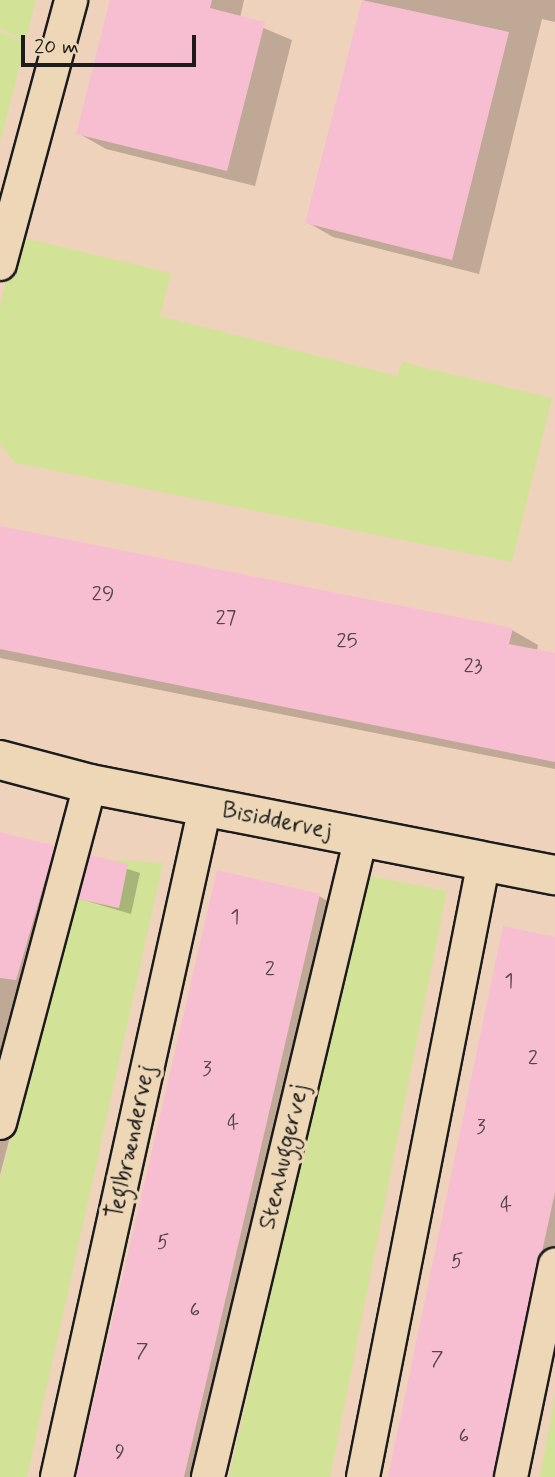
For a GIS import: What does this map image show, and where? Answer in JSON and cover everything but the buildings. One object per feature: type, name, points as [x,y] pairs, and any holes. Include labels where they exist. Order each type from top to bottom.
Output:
[{"type":"street","name":"Bisiddervej","points":[[0,760],[90,784],[555,875]]},
{"type":"lane","points":[[0,264],[71,0]]},
{"type":"lane","points":[[0,1123],[90,784]]},
{"type":"lane","name":"Teglbrændervej","points":[[57,1477],[205,807]]},
{"type":"lane","name":"Stenhuggervej","points":[[208,1477],[361,837]]},
{"type":"lane","points":[[363,1477],[484,861]]},
{"type":"lane","points":[[511,1477],[555,1265]]},
{"type":"green space","points":[[0,0],[36,0],[26,39],[0,30]]},
{"type":"green space","points":[[0,32],[26,41],[0,142]]},
{"type":"green space","points":[[16,236],[171,273],[160,316],[397,376],[402,362],[552,398],[512,562],[16,463],[0,445],[0,307]]},
{"type":"green space","points":[[86,857],[163,863],[27,1477],[0,1477],[0,1179]]},
{"type":"green space","points":[[365,875],[447,891],[330,1477],[229,1477]]},
{"type":"green space","points":[[555,1393],[555,1477],[540,1477]]}]
